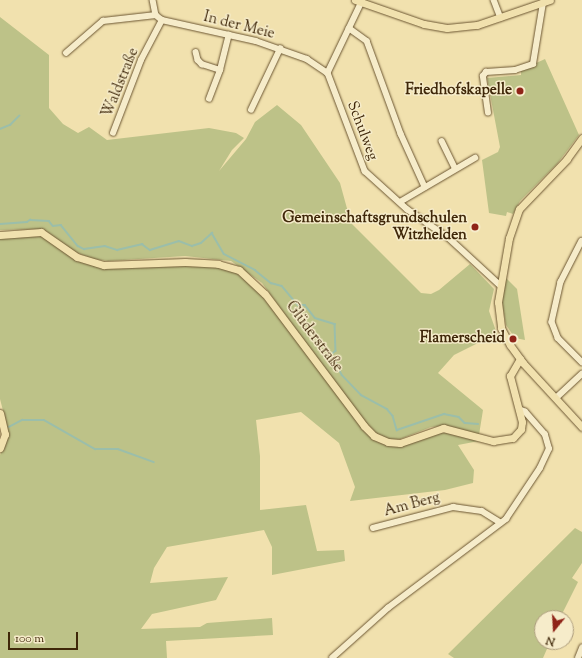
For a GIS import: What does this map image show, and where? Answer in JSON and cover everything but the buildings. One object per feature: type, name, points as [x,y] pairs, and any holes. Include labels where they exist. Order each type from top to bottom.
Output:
[{"type":"main road","points":[[359,1],[436,27],[462,28],[501,18],[546,1]]},
{"type":"main road","points":[[582,138],[567,159],[519,209],[509,238],[500,285],[499,321],[508,341],[520,359],[582,427]]},
{"type":"main road","name":"Glüderstraße","points":[[0,235],[41,232],[77,257],[104,265],[185,262],[218,264],[239,270],[265,294],[364,426],[384,441],[400,442],[443,428],[488,440],[503,442],[513,438],[521,429],[520,410],[510,376],[520,359]]},
{"type":"main road","points":[[0,413],[5,434],[0,448]]},
{"type":"street","points":[[66,53],[103,21],[156,15],[153,0]]},
{"type":"street","points":[[494,0],[501,18]]},
{"type":"street","points":[[328,73],[349,28],[359,1]]},
{"type":"street","points":[[488,113],[483,76],[486,72],[515,70],[533,64],[546,1]]},
{"type":"street","name":"In der Meie","points":[[156,15],[162,20],[229,35],[280,49],[307,60],[328,73]]},
{"type":"street","name":"Waldstraße","points":[[113,133],[141,60],[162,20]]},
{"type":"street","points":[[349,28],[368,41],[401,134],[425,187]]},
{"type":"street","points":[[209,99],[220,70],[229,35]]},
{"type":"street","points":[[251,110],[280,49]]},
{"type":"street","points":[[196,52],[198,60],[202,64],[220,70]]},
{"type":"street","name":"Schulweg","points":[[328,73],[364,171],[400,202],[449,238],[500,285]]},
{"type":"street","points":[[442,141],[455,168]]},
{"type":"street","points":[[400,202],[455,168],[475,158]]},
{"type":"street","points":[[582,241],[562,282],[552,322],[558,338],[582,362]]},
{"type":"street","points":[[556,398],[582,374]]},
{"type":"street","points":[[332,658],[388,608],[501,523],[540,468],[549,449],[545,435],[525,412],[520,410]]},
{"type":"street","name":"Am Berg","points":[[373,528],[453,507],[482,511],[501,523]]},
{"type":"street","points":[[578,658],[582,648]]},
{"type":"green space","points":[[0,17],[49,55],[49,108],[63,124],[78,133],[89,127],[107,140],[209,128],[236,133],[244,138],[232,150],[219,171],[246,139],[255,122],[277,105],[301,125],[340,183],[351,223],[421,293],[431,294],[439,290],[470,264],[494,289],[489,311],[498,337],[482,341],[454,355],[438,373],[483,410],[479,435],[443,426],[431,427],[398,440],[390,440],[376,434],[358,414],[262,283],[231,261],[185,256],[108,261],[93,259],[75,252],[43,229],[0,230]]},
{"type":"green space","points":[[545,59],[579,135],[557,164],[520,201],[513,214],[507,212],[506,216],[489,213],[482,160],[498,152],[500,147],[487,78],[521,75],[521,70]]},
{"type":"green space","points":[[39,235],[50,240],[72,258],[98,267],[181,265],[217,267],[234,271],[258,291],[373,439],[388,444],[442,431],[479,441],[458,445],[474,470],[473,483],[445,490],[350,501],[355,487],[339,443],[301,412],[256,420],[260,456],[260,510],[306,505],[317,551],[344,550],[345,561],[272,575],[272,547],[264,530],[167,547],[154,568],[150,583],[228,577],[216,600],[152,614],[141,629],[200,627],[207,623],[272,618],[273,635],[166,641],[167,658],[0,658],[0,455],[9,434],[0,399],[0,238]]},
{"type":"green space","points":[[506,278],[517,289],[525,340],[515,338],[506,325],[502,303]]},
{"type":"green space","points":[[575,528],[582,532],[582,563],[572,578],[578,582],[564,610],[534,610],[534,650],[546,650],[543,658],[454,658],[448,654]]},
{"type":"waterway","points":[[0,129],[10,125],[19,116]]},
{"type":"waterway","points":[[0,224],[27,222],[30,220],[49,221],[53,226],[61,225],[78,246],[84,249],[105,246],[117,250],[142,244],[150,250],[179,241],[192,246],[201,243],[212,233],[224,254],[255,270],[271,283],[282,286],[298,305],[305,305],[315,318],[335,324],[336,351],[329,357],[330,362],[336,363],[342,375],[361,395],[387,409],[393,416],[397,430],[444,414],[459,417],[465,423],[478,424]]},
{"type":"waterway","points":[[9,427],[22,420],[44,420],[95,449],[118,449],[154,462]]},
{"type":"place","name":"Friedhofskapelle","points":[[520,91]]},
{"type":"place","name":"Gemeinschaftsgrundschulen Witzhelden","points":[[475,227]]},
{"type":"place","name":"Flamerscheid","points":[[513,339]]}]
